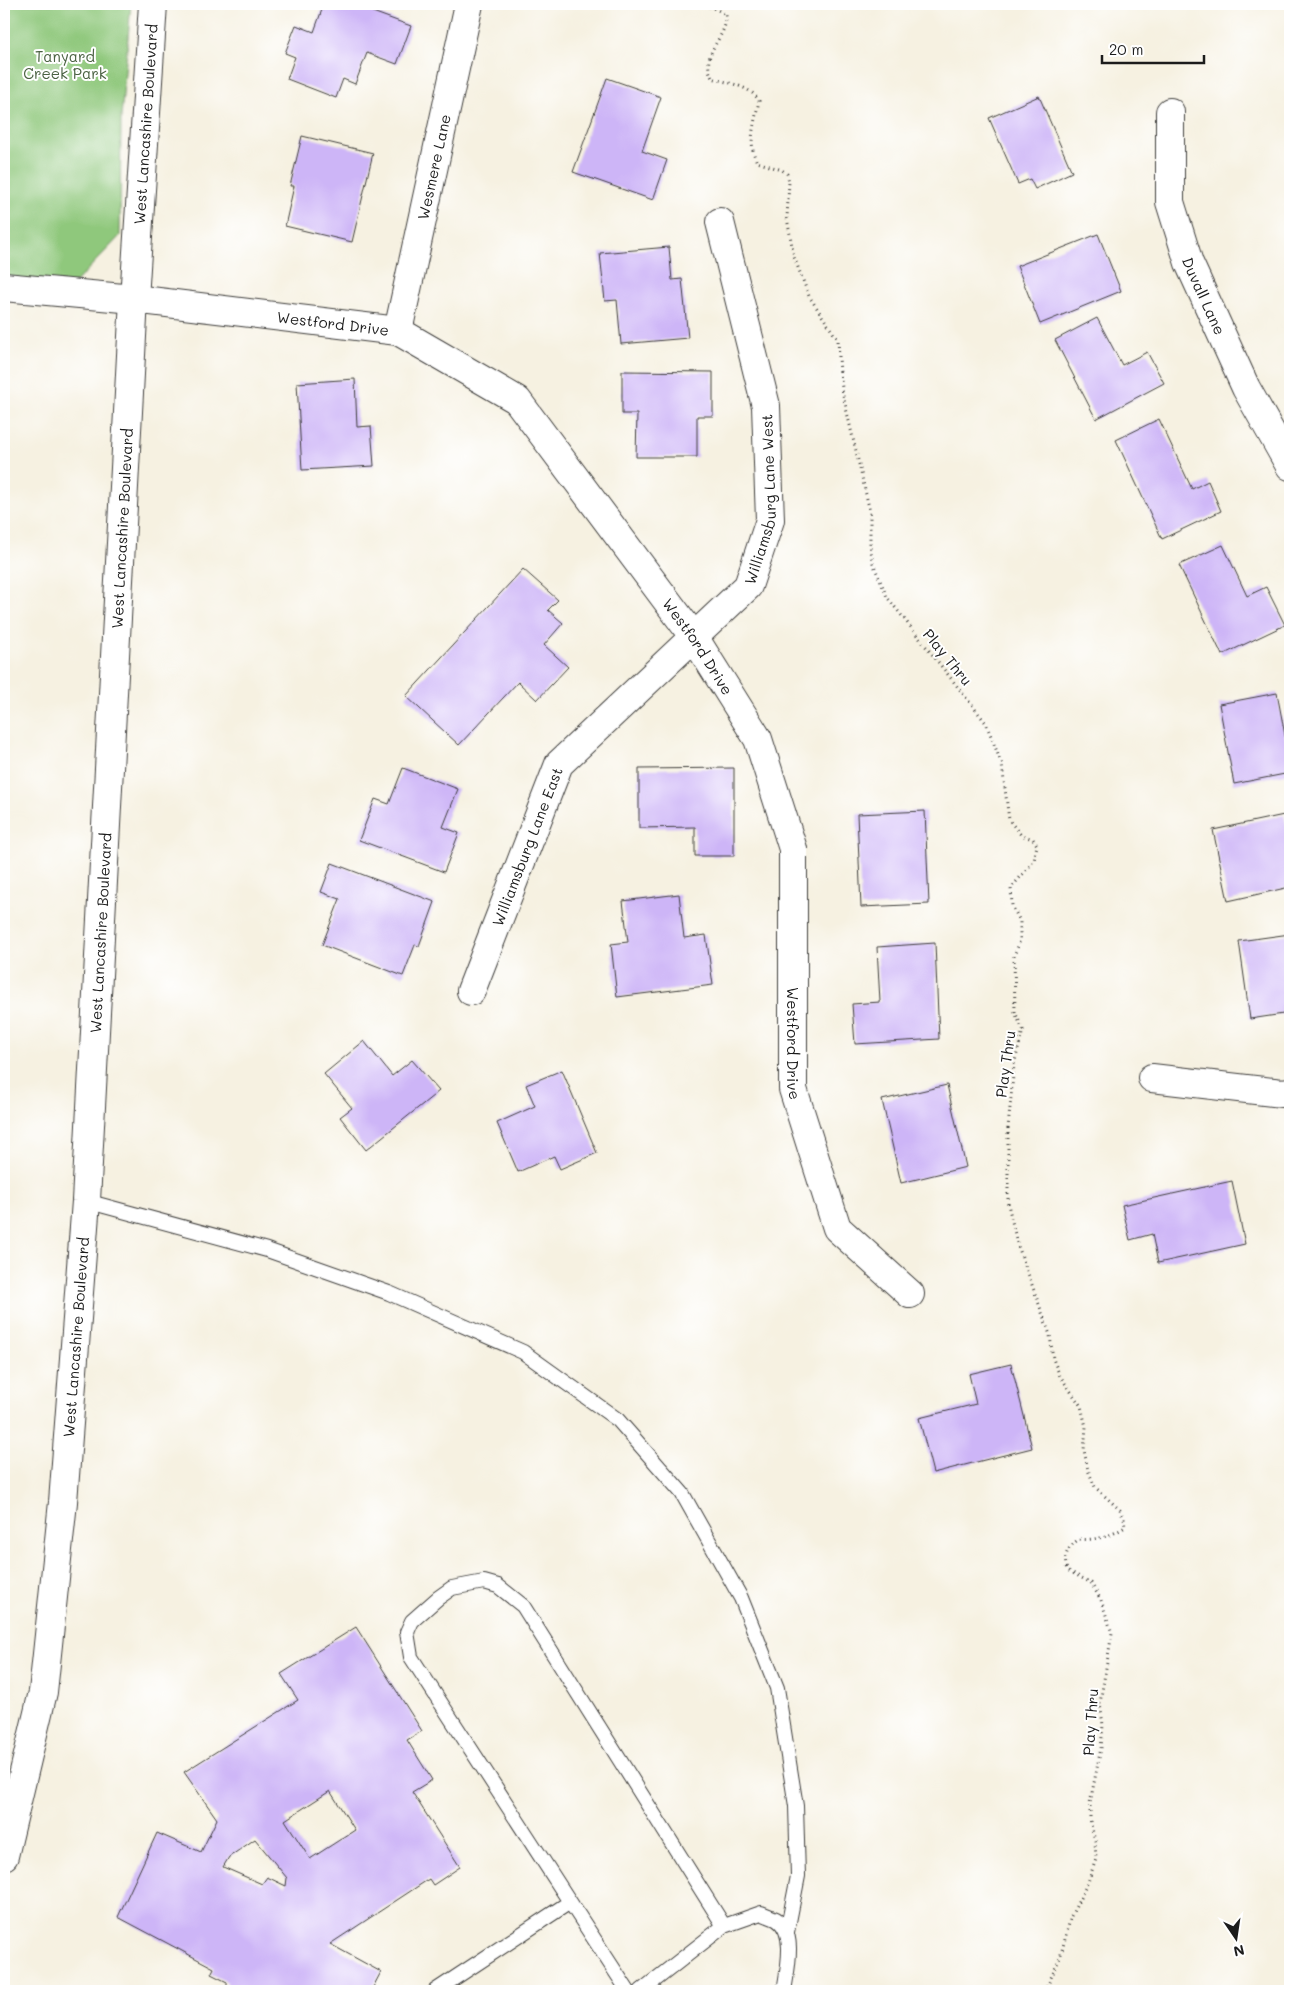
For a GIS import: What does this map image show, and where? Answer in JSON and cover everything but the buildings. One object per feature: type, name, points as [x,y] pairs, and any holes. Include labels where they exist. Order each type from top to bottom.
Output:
[{"type":"street","name":"West Lancashire Boulevard","points":[[4,1856],[43,1692],[63,1502],[86,1201],[134,299],[153,4]]},
{"type":"street","name":"Wesmere Lane","points":[[398,331],[469,4]]},
{"type":"street","name":"Duvall Lane","points":[[1170,112],[1170,202],[1189,264],[1246,388],[1290,466]]},
{"type":"street","name":"Williamsburg Lane West","points":[[694,637],[748,586],[770,520],[766,406],[720,222]]},
{"type":"street","name":"Westford Drive","points":[[4,287],[134,299],[398,331],[517,400],[694,637],[758,740],[793,849],[793,1089],[837,1228],[910,1294]]},
{"type":"street","name":"Williamsburg Lane East","points":[[471,991],[559,764],[694,637]]},
{"type":"street","points":[[1152,1078],[1282,1093],[1290,1092]]},
{"type":"lane","points":[[86,1201],[267,1250],[389,1293],[523,1352],[618,1420],[682,1493],[741,1598],[777,1688],[796,1806],[798,1876],[787,1932],[789,1957],[784,1991]]},
{"type":"lane","points":[[628,1991],[411,1657],[407,1632],[412,1621],[452,1588],[484,1582],[498,1586],[523,1606],[724,1926]]},
{"type":"lane","points":[[435,1991],[570,1902]]},
{"type":"lane","points":[[641,1991],[724,1926],[761,1913],[777,1920],[787,1932]]},
{"type":"path","name":"Play Thru","points":[[684,4],[711,6],[726,14],[727,23],[710,55],[708,70],[712,78],[747,89],[756,95],[759,101],[751,143],[753,155],[757,162],[782,170],[787,174],[789,182],[787,218],[794,257],[809,296],[838,340],[843,395],[868,498],[870,545],[874,563],[887,597],[986,723],[1002,764],[1009,820],[1022,836],[1033,839],[1037,845],[1034,860],[1011,888],[1012,906],[1020,920],[1020,941],[1014,956],[1015,1012],[1023,1030],[1014,1065],[1008,1128],[1008,1204],[1017,1243],[1050,1335],[1053,1359],[1060,1376],[1081,1406],[1086,1428],[1084,1450],[1088,1470],[1095,1488],[1120,1510],[1125,1527],[1116,1533],[1087,1540],[1079,1539],[1067,1550],[1064,1560],[1067,1570],[1090,1583],[1101,1600],[1112,1633],[1100,1703],[1103,1725],[1101,1748],[1090,1803],[1090,1820],[1095,1841],[1096,1859],[1088,1882],[1071,1916],[1060,1958],[1045,1991]]},
{"type":"green space","name":"Tanyard Creek Park","points":[[4,4],[131,4],[121,118],[120,236],[73,285],[4,280]]}]
